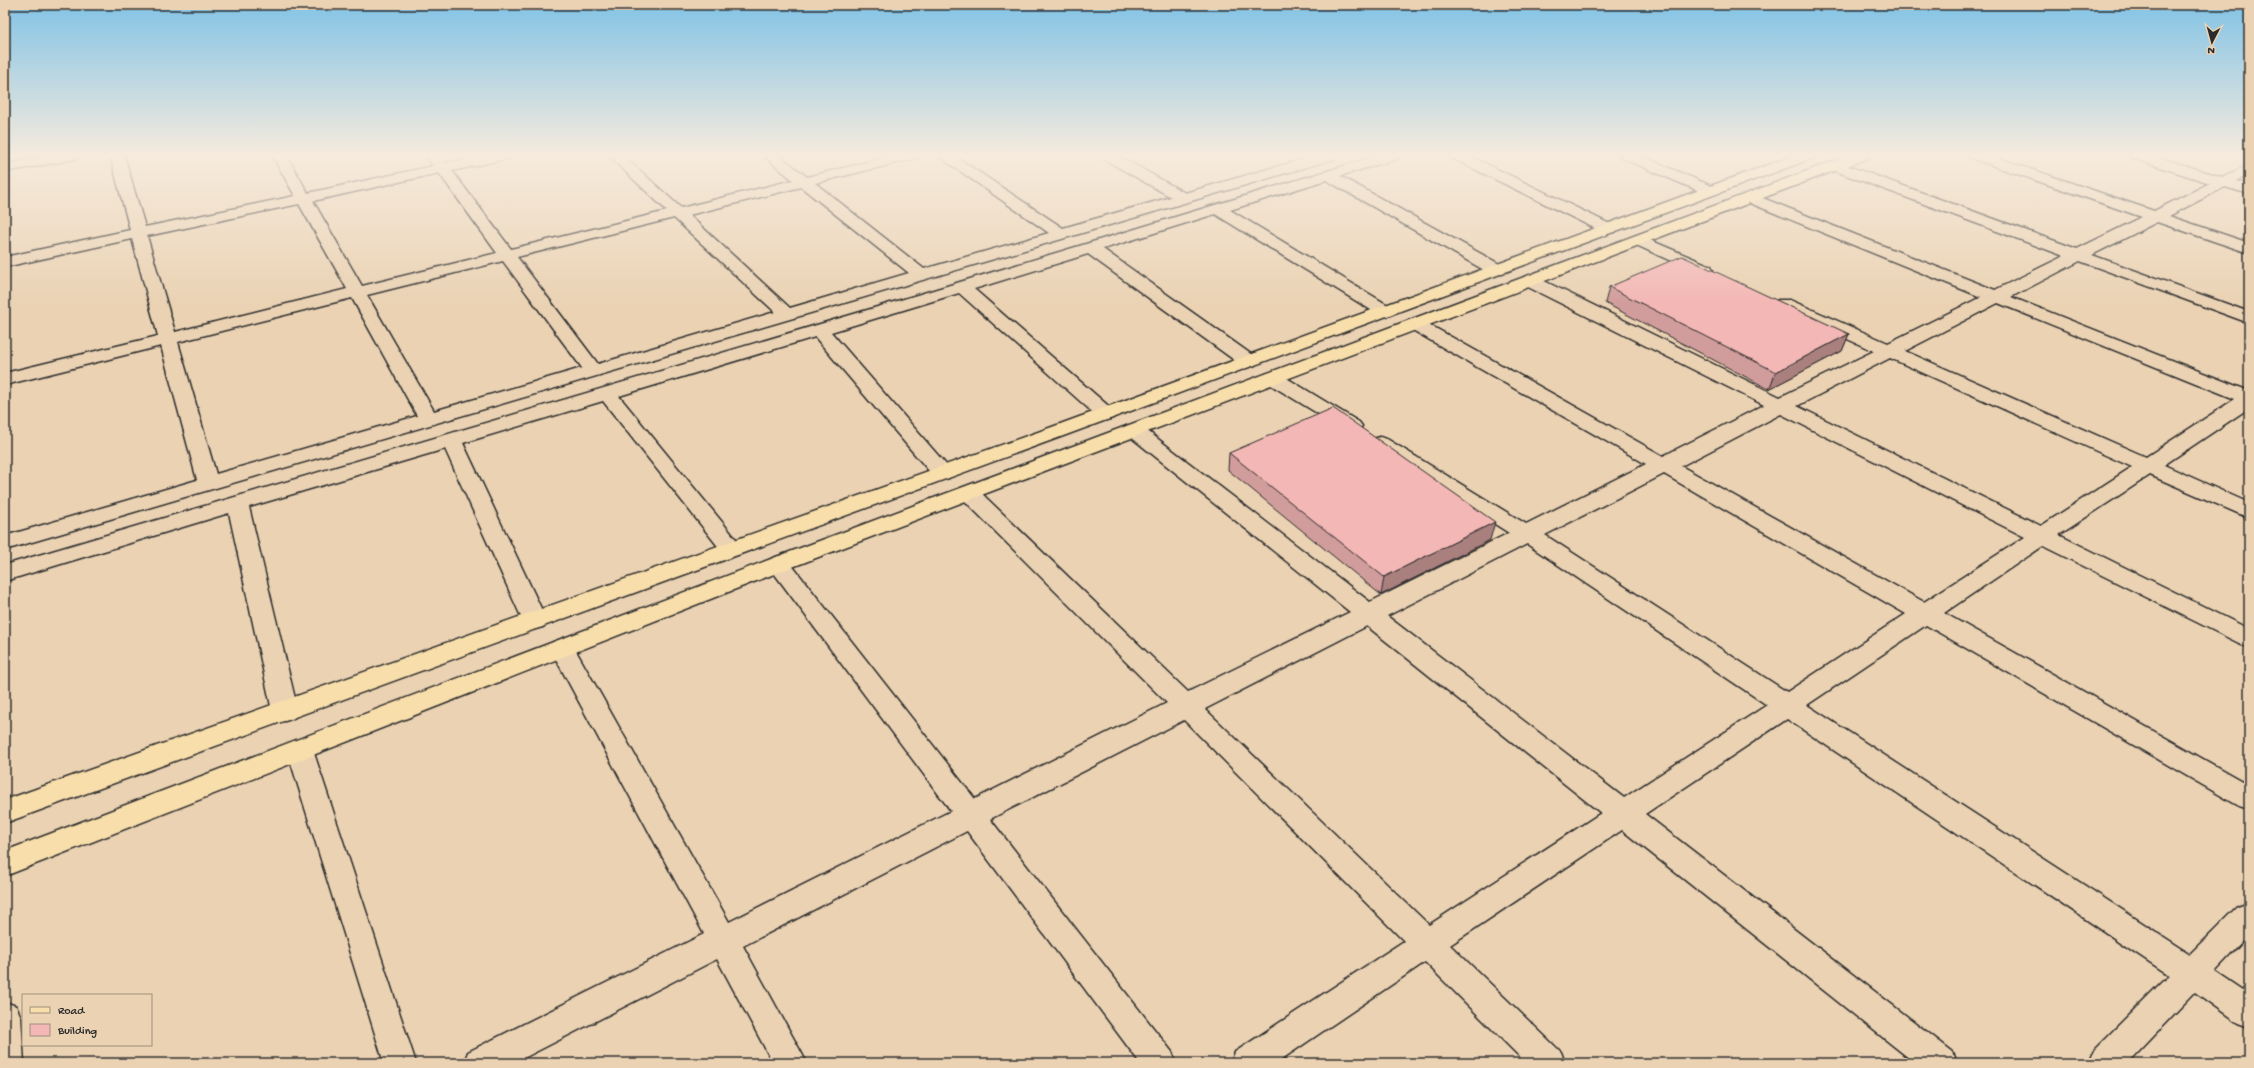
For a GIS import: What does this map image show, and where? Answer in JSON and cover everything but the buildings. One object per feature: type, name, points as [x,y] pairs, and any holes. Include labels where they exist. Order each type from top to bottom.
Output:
[{"type":"main road","points":[[5,812],[1106,414],[1673,205]]},
{"type":"main road","points":[[5,864],[779,564],[1732,205]]},
{"type":"street","points":[[130,205],[208,483]]},
{"type":"street","points":[[5,262],[272,205]]},
{"type":"street","points":[[307,205],[429,419]]},
{"type":"street","points":[[470,205],[594,370]]},
{"type":"street","points":[[668,205],[787,314]]},
{"type":"street","points":[[5,379],[710,205]]},
{"type":"street","points":[[833,205],[922,274]]},
{"type":"street","points":[[1018,205],[1061,234]]},
{"type":"street","points":[[5,543],[1160,205]]},
{"type":"street","points":[[5,573],[819,330],[1230,205]]},
{"type":"street","points":[[1380,205],[1496,270]]},
{"type":"street","points":[[1559,205],[1608,229]]},
{"type":"street","points":[[1767,205],[2249,398]]},
{"type":"street","points":[[1941,205],[2249,318]]},
{"type":"street","points":[[2123,205],[2249,248]]},
{"type":"street","points":[[480,1063],[2178,205]]},
{"type":"street","points":[[1217,209],[1385,311]]},
{"type":"street","points":[[1638,240],[1724,278]]},
{"type":"street","points":[[1091,248],[1248,361]]},
{"type":"street","points":[[1530,281],[2249,639]]},
{"type":"street","points":[[962,287],[1106,414]]},
{"type":"street","points":[[1767,297],[2249,511]]},
{"type":"street","points":[[1416,324],[2249,798]]},
{"type":"street","points":[[819,330],[942,473]]},
{"type":"street","points":[[1273,378],[1527,534],[2193,973],[2249,1012]]},
{"type":"street","points":[[607,393],[732,549]]},
{"type":"street","points":[[1247,1063],[2249,398]]},
{"type":"street","points":[[1134,430],[1941,1063]]},
{"type":"street","points":[[451,440],[535,621]]},
{"type":"street","points":[[968,493],[1548,1063]]},
{"type":"street","points":[[238,504],[285,711]]},
{"type":"street","points":[[779,564],[1160,1063]]},
{"type":"street","points":[[562,648],[791,1063]]},
{"type":"street","points":[[300,750],[400,1063]]},
{"type":"street","points":[[2104,1063],[2249,915]]},
{"type":"street","points":[[5,1017],[8,1063]]}]
